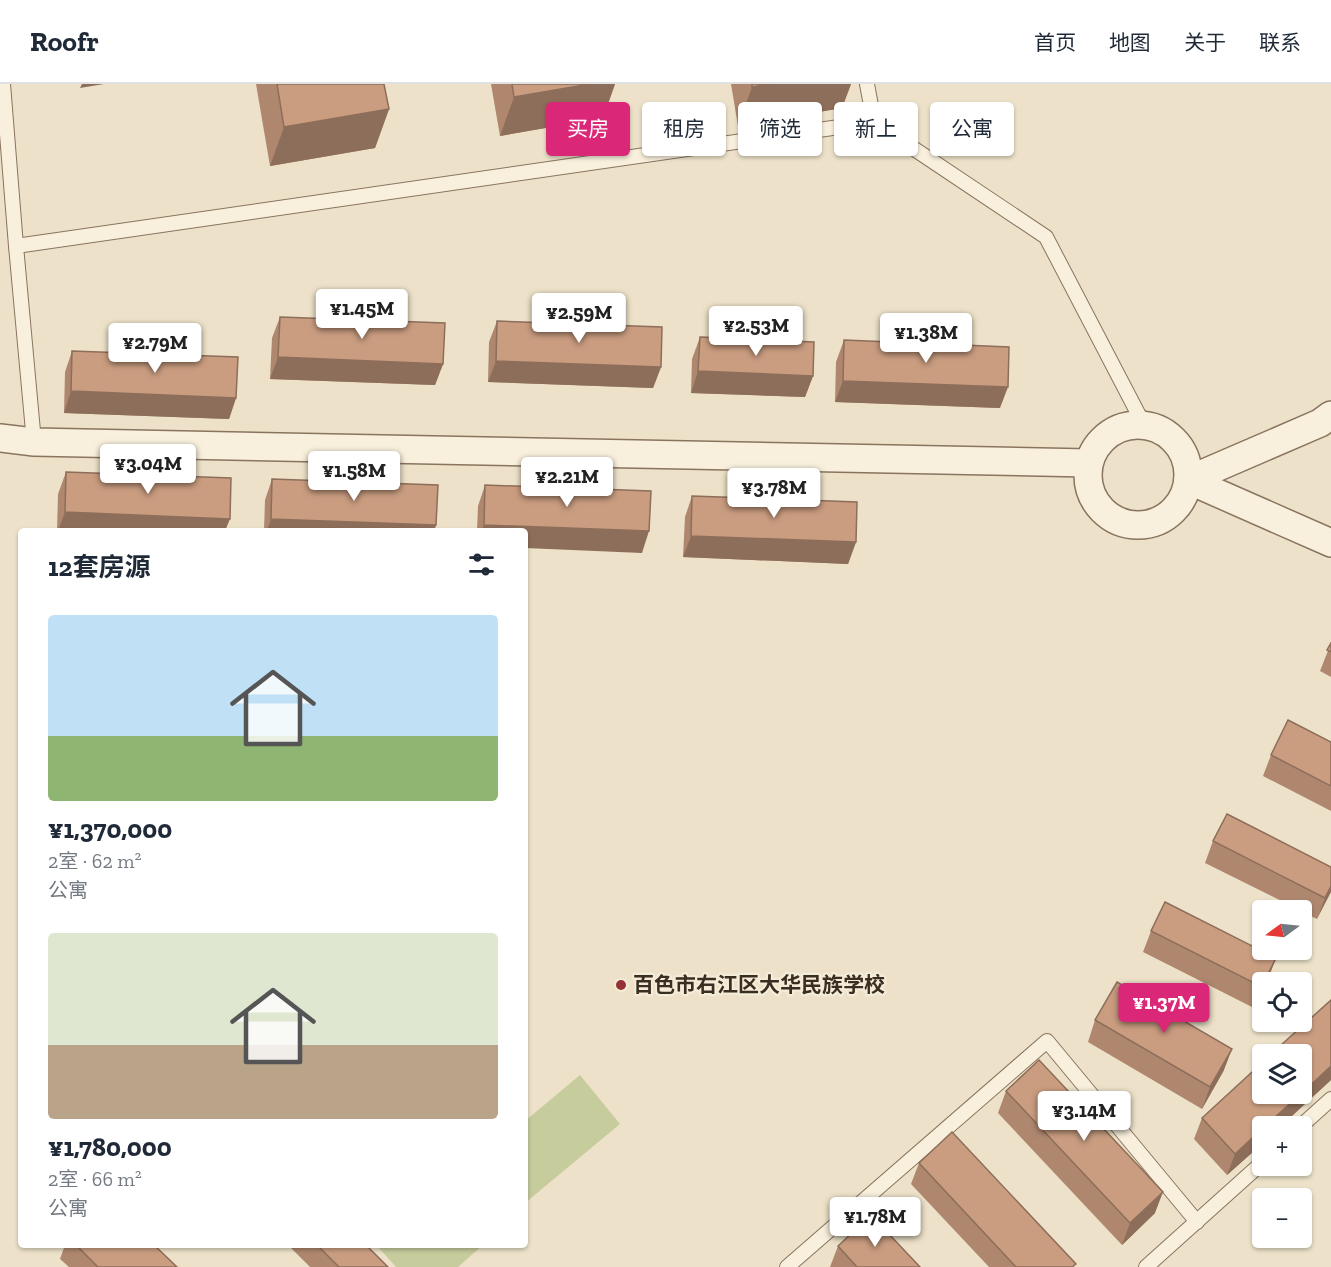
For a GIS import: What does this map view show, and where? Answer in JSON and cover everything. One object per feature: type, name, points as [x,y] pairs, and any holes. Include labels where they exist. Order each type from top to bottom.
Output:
[{"type":"street","points":[[1188,480],[1320,423],[1331,415]]},
{"type":"street","points":[[1130,425],[1144,425],[1159,429],[1177,444],[1187,465],[1188,480],[1183,496],[1174,509],[1161,519],[1146,525],[1129,524],[1114,519],[1101,509],[1092,495],[1088,479],[1089,463],[1094,449],[1116,429],[1130,425]]},
{"type":"street","points":[[0,438],[34,442],[1089,463]]},
{"type":"street","points":[[1188,480],[1331,543]]},
{"type":"lane","points":[[3,84],[34,442]]},
{"type":"lane","points":[[867,84],[870,102]]},
{"type":"lane","points":[[16,246],[834,128]]},
{"type":"lane","points":[[918,152],[1046,237],[1144,425]]},
{"type":"lane","points":[[788,1267],[1047,1041],[1197,1222]]},
{"type":"lane","points":[[1312,1116],[1331,1099]]},
{"type":"lane","points":[[1146,1267],[1252,1172]]},
{"type":"green space","points":[[580,1075],[620,1124],[528,1201],[528,1118]]},
{"type":"green space","points":[[379,1248],[480,1248],[458,1267],[396,1267]]},
{"type":"building","points":[[277,84],[384,84],[389,109],[284,127]]},
{"type":"building","points":[[512,84],[590,84],[514,97]]},
{"type":"building","points":[[752,84],[769,84],[752,87]]},
{"type":"building","points":[[280,317],[445,323],[443,364],[278,357]]},
{"type":"building","points":[[497,321],[662,327],[661,367],[496,361]]},
{"type":"building","points":[[700,337],[814,342],[813,376],[698,371]]},
{"type":"building","points":[[844,340],[1009,347],[1008,387],[843,381]]},
{"type":"building","points":[[72,351],[238,357],[236,398],[71,391]]},
{"type":"building","points":[[66,472],[231,478],[230,519],[65,512]]},
{"type":"building","points":[[272,479],[438,485],[436,525],[271,519]]},
{"type":"building","points":[[485,485],[651,491],[649,531],[484,525]]},
{"type":"building","points":[[692,496],[857,502],[856,542],[691,536]]},
{"type":"building","points":[[1288,720],[1331,742],[1331,786],[1271,755]]},
{"type":"building","points":[[1227,814],[1331,867],[1331,886],[1325,898],[1213,841]]},
{"type":"building","points":[[1165,902],[1252,946],[1252,960],[1275,960],[1269,972],[1252,972],[1252,982],[1151,931]]},
{"type":"building","points":[[1117,982],[1232,1049],[1210,1087],[1095,1020]]},
{"type":"building","points":[[1331,1000],[1331,1066],[1312,1084],[1312,1044],[1282,1044],[1295,1032],[1312,1032],[1312,1017]]},
{"type":"building","points":[[1039,1060],[1163,1192],[1130,1223],[1006,1091]]},
{"type":"building","points":[[1252,1072],[1252,1104],[1290,1104],[1276,1116],[1252,1116],[1252,1138],[1235,1154],[1202,1118]]},
{"type":"building","points":[[952,1132],[1076,1264],[1072,1267],[1016,1267],[919,1163]]},
{"type":"building","points":[[871,1215],[920,1267],[857,1267],[838,1246]]},
{"type":"building","points":[[79,1248],[157,1248],[177,1267],[98,1267]]},
{"type":"building","points":[[320,1248],[369,1248],[388,1267],[339,1267]]},
{"type":"place","name":"百色市右江区大华民族学校","points":[[621,985]]}]
